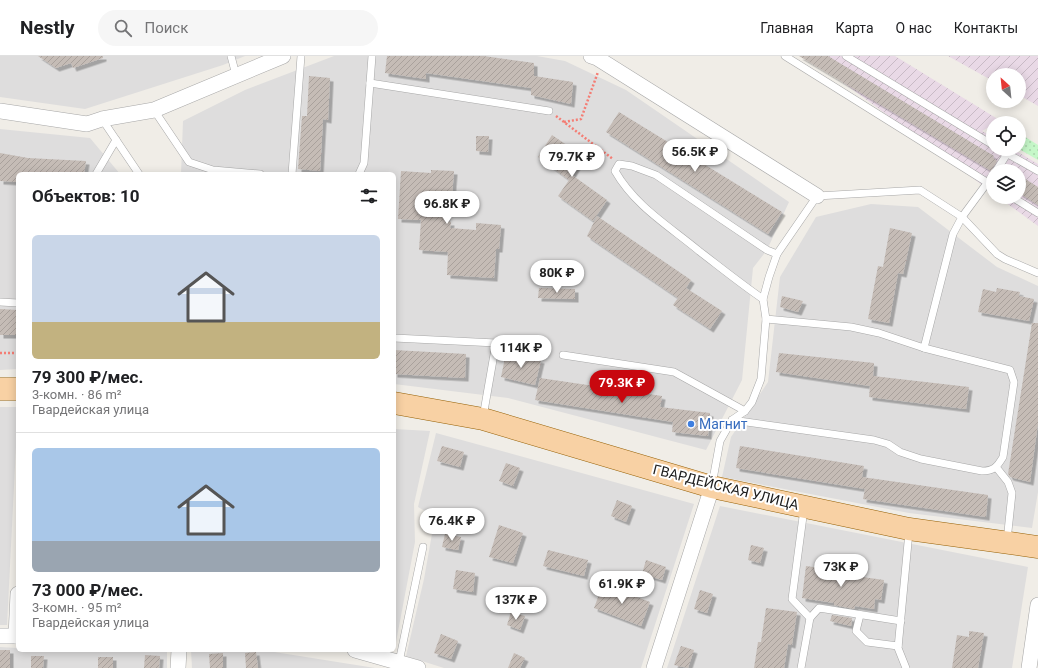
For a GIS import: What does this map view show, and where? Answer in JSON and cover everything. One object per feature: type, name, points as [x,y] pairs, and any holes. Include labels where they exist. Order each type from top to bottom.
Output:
[{"type":"main road","points":[[0,389],[16,389]]},
{"type":"main road","name":"ГВАРДЕЙСКАЯ УЛИЦА","points":[[396,403],[483,419],[712,487],[909,530],[1038,547]]},
{"type":"street","points":[[0,111],[87,124],[102,119],[154,110],[283,56]]},
{"type":"street","points":[[597,58],[818,196]]},
{"type":"street","points":[[654,668],[712,487]]},
{"type":"street","points":[[1029,668],[1038,605]]},
{"type":"street","points":[[0,636],[16,636]]},
{"type":"street","points":[[178,668],[179,652]]},
{"type":"street","points":[[362,652],[418,668]]},
{"type":"lane","points":[[231,56],[236,75]]},
{"type":"lane","points":[[292,172],[301,56]]},
{"type":"lane","points":[[360,172],[364,163],[372,56]]},
{"type":"lane","points":[[785,56],[986,181]]},
{"type":"lane","points":[[846,56],[986,141]]},
{"type":"lane","points":[[370,83],[549,111]]},
{"type":"lane","points":[[154,110],[189,162],[214,172]]},
{"type":"lane","points":[[102,119],[138,172]]},
{"type":"lane","points":[[97,172],[116,140]]},
{"type":"lane","points":[[1011,156],[1038,171]]},
{"type":"lane","points":[[763,299],[742,285],[651,214],[625,188],[615,171],[619,164],[632,166],[656,176],[767,250],[777,254]]},
{"type":"lane","points":[[712,487],[720,441],[732,420],[745,411],[752,402],[761,379],[766,319],[763,299],[777,254],[818,196],[920,190],[962,217],[997,254],[1038,273]]},
{"type":"lane","points":[[924,348],[953,234],[962,217],[986,190]]},
{"type":"lane","points":[[1023,204],[1038,213]]},
{"type":"lane","points":[[0,302],[16,303]]},
{"type":"lane","points":[[732,420],[874,440],[888,444],[900,452],[921,459],[982,471],[991,471],[1003,457],[1014,382],[1010,370],[924,348],[880,333],[851,328],[766,319]]},
{"type":"lane","points":[[396,338],[496,343],[483,419]]},
{"type":"lane","points":[[563,355],[674,372],[745,411]]},
{"type":"lane","points":[[996,467],[1008,482],[1012,493],[1007,544]]},
{"type":"lane","points":[[805,507],[792,599],[810,618]]},
{"type":"lane","points":[[906,668],[898,646],[909,530]]},
{"type":"lane","points":[[399,662],[423,547]]},
{"type":"lane","points":[[801,668],[810,618],[819,608],[901,622]]},
{"type":"lane","points":[[860,615],[856,631],[867,642],[898,646]]},
{"type":"path","points":[[563,122],[582,119],[597,58]]},
{"type":"path","points":[[549,111],[619,164]]},
{"type":"path","points":[[0,353],[16,353]]},
{"type":"shaded area","points":[[0,56],[245,56],[223,65],[85,109],[0,97]]},
{"type":"shaded area","points":[[334,56],[537,56],[565,61],[626,90],[789,202],[767,250],[753,268],[742,380],[706,450],[508,398],[396,384],[396,172],[181,172],[183,121],[245,90]]},
{"type":"shaded area","points":[[804,56],[895,56],[993,116],[986,116],[986,129],[982,131],[986,133],[986,156],[1025,156],[1038,164],[1038,226],[1008,204],[1026,204],[1026,164],[986,164],[986,188],[818,64]]},
{"type":"shaded area","points":[[948,56],[1038,56],[1038,106],[1026,99],[1026,68],[986,68],[986,77]]},
{"type":"shaded area","points":[[0,129],[90,138],[118,172],[16,172],[16,369],[0,370]]},
{"type":"shaded area","points":[[871,204],[918,207],[997,267],[1038,286],[1038,492],[1032,528],[909,513],[722,477],[731,437],[768,382],[780,277],[816,217]]},
{"type":"shaded area","points":[[0,407],[16,407],[16,447],[7,625],[0,625]]},
{"type":"shaded area","points":[[396,429],[430,431],[414,504],[415,542],[396,642]]},
{"type":"shaded area","points":[[436,433],[694,504],[641,668],[444,668],[406,656],[424,579],[435,517],[418,507]]},
{"type":"shaded area","points":[[720,506],[1028,567],[1012,668],[667,668]]},
{"type":"shaded area","points":[[0,647],[16,648],[16,652],[167,652],[167,668],[0,668]]},
{"type":"shaded area","points":[[191,652],[274,652],[375,668],[192,668]]},
{"type":"green space","points":[[1026,137],[1038,145],[1038,160],[1026,153]]},
{"type":"building","points":[[38,56],[103,56],[103,58],[73,68],[71,63],[56,68]]},
{"type":"building","points":[[387,56],[484,56],[534,63],[534,76],[573,82],[571,104],[531,95],[531,88],[426,73],[426,79],[385,73]]},
{"type":"building","points":[[799,56],[828,56],[986,151],[986,156],[994,156],[993,158],[997,161],[995,164],[986,164],[986,168]]},
{"type":"building","points":[[309,76],[330,78],[328,120],[323,119],[320,171],[298,169],[302,116],[307,116]]},
{"type":"building","points":[[619,112],[782,212],[768,234],[606,132]]},
{"type":"building","points":[[552,135],[583,156],[571,176],[572,175],[607,200],[593,221],[558,196],[569,180],[538,157]]},
{"type":"building","points":[[476,136],[489,136],[488,152],[476,151]]},
{"type":"building","points":[[0,153],[28,158],[86,161],[84,172],[16,172],[16,182],[0,181]]},
{"type":"building","points":[[431,170],[454,171],[452,196],[448,196],[446,222],[451,222],[450,228],[476,230],[476,223],[501,225],[499,249],[496,249],[494,278],[447,275],[448,252],[419,250],[421,220],[398,219],[401,171],[431,173]]},
{"type":"building","points":[[1026,179],[1038,187],[1038,205],[1026,197]]},
{"type":"building","points":[[597,216],[691,280],[686,288],[722,311],[710,329],[673,305],[678,298],[587,236]]},
{"type":"building","points":[[890,228],[912,233],[903,274],[898,273],[889,323],[868,319],[878,266],[883,267]]},
{"type":"building","points":[[539,288],[575,289],[575,299],[538,298]]},
{"type":"building","points":[[997,288],[1020,292],[1019,296],[1034,299],[1029,321],[978,312],[983,289],[996,292]]},
{"type":"building","points":[[782,296],[803,301],[798,312],[780,307]]},
{"type":"building","points":[[0,309],[16,310],[16,335],[0,335]]},
{"type":"building","points":[[1032,323],[1038,323],[1038,423],[1030,482],[1010,477],[1008,474]]},
{"type":"building","points":[[396,350],[466,354],[465,378],[396,374]]},
{"type":"building","points":[[506,353],[541,360],[535,385],[501,377]]},
{"type":"building","points":[[779,353],[874,363],[873,376],[969,387],[966,409],[869,397],[870,386],[776,372]]},
{"type":"building","points":[[540,378],[662,396],[660,407],[710,413],[708,436],[672,432],[673,422],[535,400]]},
{"type":"building","points":[[442,446],[464,452],[460,467],[437,461]]},
{"type":"building","points":[[740,446],[864,466],[862,477],[988,495],[986,517],[863,499],[865,489],[736,468]]},
{"type":"building","points":[[506,463],[520,468],[513,486],[499,481]]},
{"type":"building","points":[[617,500],[632,506],[626,522],[611,516]]},
{"type":"building","points":[[499,525],[523,533],[513,563],[489,557]]},
{"type":"building","points":[[445,534],[461,537],[458,550],[442,547]]},
{"type":"building","points":[[751,545],[764,548],[760,563],[748,560]]},
{"type":"building","points":[[548,550],[588,560],[584,576],[543,566]]},
{"type":"building","points":[[646,560],[666,567],[662,580],[642,574]]},
{"type":"building","points":[[806,566],[842,571],[841,574],[884,580],[881,600],[875,599],[874,609],[855,606],[854,609],[834,605],[834,603],[802,598]]},
{"type":"building","points":[[456,570],[475,573],[473,592],[453,589]]},
{"type":"building","points":[[603,584],[650,602],[641,626],[594,608]]},
{"type":"building","points":[[700,590],[713,594],[707,613],[694,609]]},
{"type":"building","points":[[766,608],[797,612],[792,645],[788,644],[784,668],[754,668],[758,642],[761,642]]},
{"type":"building","points":[[511,612],[525,616],[520,630],[507,625]]},
{"type":"building","points":[[832,615],[852,618],[851,626],[830,621]]},
{"type":"building","points":[[969,631],[984,633],[978,668],[952,668],[957,635],[969,637]]},
{"type":"building","points":[[441,634],[458,641],[451,659],[434,653]]},
{"type":"building","points":[[681,646],[694,650],[688,668],[674,665]]},
{"type":"building","points":[[0,650],[10,650],[10,668],[0,668]]},
{"type":"building","points":[[256,652],[258,668],[246,668],[245,653]]},
{"type":"building","points":[[223,653],[223,668],[210,668],[209,654]]},
{"type":"building","points":[[514,653],[525,658],[520,668],[508,668]]},
{"type":"building","points":[[145,655],[160,656],[159,668],[144,668]]},
{"type":"building","points":[[31,656],[44,656],[43,668],[31,668]]},
{"type":"building","points":[[98,657],[113,657],[113,668],[98,668]]},
{"type":"place","name":"Магнит","points":[[691,424]]}]
